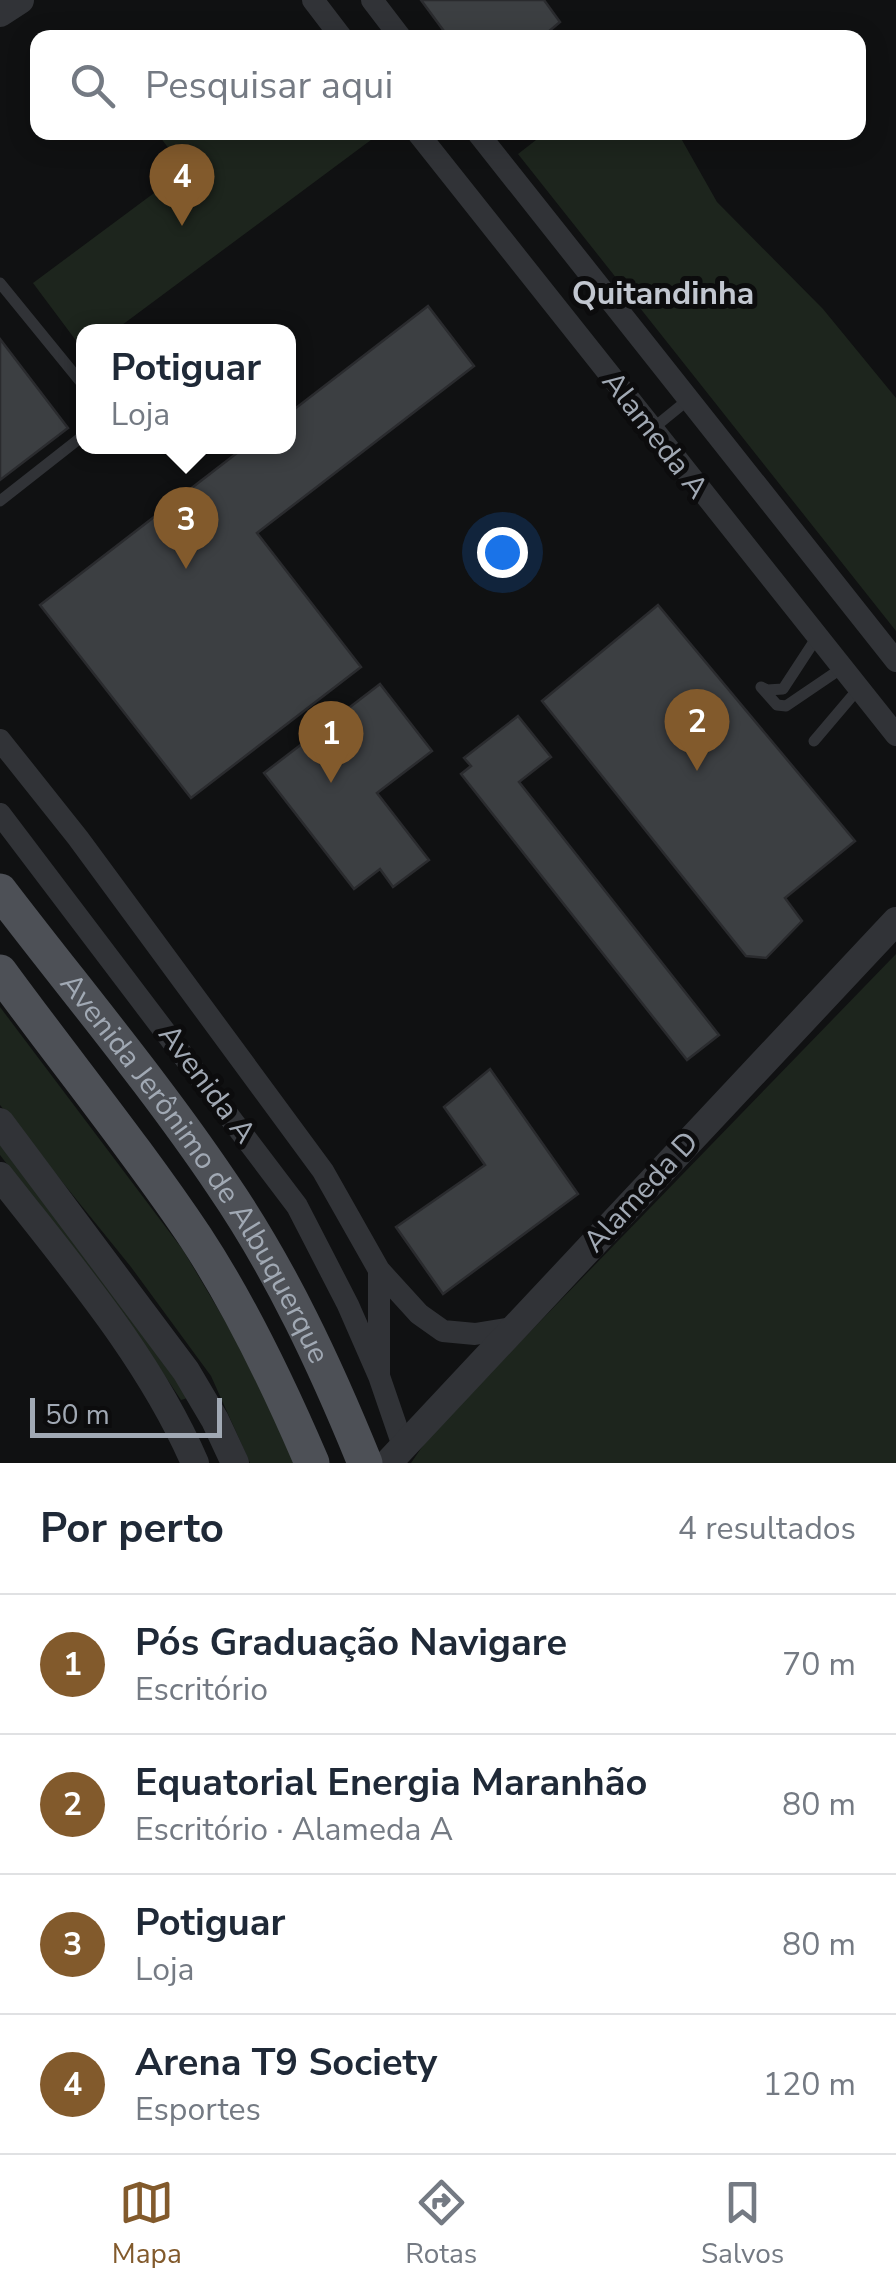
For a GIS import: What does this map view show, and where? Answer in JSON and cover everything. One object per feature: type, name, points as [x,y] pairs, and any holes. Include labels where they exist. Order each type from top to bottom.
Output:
[{"type":"main road","name":"Avenida Jerônimo de Albuquerque","points":[[0,891],[229,1194],[334,1385],[366,1463]]},
{"type":"main road","name":"Avenida Jerônimo de Albuquerque","points":[[0,972],[195,1237],[227,1289],[288,1407],[312,1463]]},
{"type":"street","points":[[0,14],[20,0]]},
{"type":"street","points":[[312,0],[336,30]]},
{"type":"street","points":[[372,0],[396,30]]},
{"type":"street","name":"Alameda A","points":[[423,140],[896,735]]},
{"type":"street","name":"Alameda A","points":[[483,140],[896,661]]},
{"type":"street","name":"Avenida A","points":[[0,740],[78,838],[324,1171],[378,1270],[419,1314],[444,1331],[475,1334],[513,1328]]},
{"type":"street","name":"Avenida A","points":[[0,814],[297,1206],[340,1288],[378,1376],[395,1455]]},
{"type":"street","name":"Alameda D","points":[[395,1455],[896,921]]},
{"type":"street","points":[[0,1122],[164,1339],[215,1420],[235,1463]]},
{"type":"street","points":[[0,1176],[102,1307],[181,1430],[196,1463]]},
{"type":"street","name":"Avenida A","points":[[378,1270],[378,1376]]},
{"type":"street","points":[[181,1430],[198,1418],[215,1420]]},
{"type":"street","points":[[179,1463],[181,1430]]},
{"type":"lane","points":[[0,283],[76,376]]},
{"type":"lane","points":[[652,430],[689,400]]},
{"type":"lane","points":[[0,501],[76,440]]},
{"type":"lane","points":[[817,637],[782,689],[767,690],[761,686],[776,705],[786,706],[842,668]]},
{"type":"lane","points":[[814,741],[859,688]]},
{"type":"shaded area","points":[[162,140],[371,140],[123,324],[76,324],[76,341],[33,283],[185,170]]},
{"type":"shaded area","points":[[536,140],[682,140],[717,202],[823,309],[896,398],[896,631],[518,154]]},
{"type":"shaded area","points":[[896,954],[896,1463],[411,1463],[431,1434]]},
{"type":"shaded area","points":[[0,1007],[183,1250],[256,1373],[296,1463],[250,1463],[211,1376],[131,1267],[0,1105]]},
{"type":"shaded area","points":[[0,1139],[191,1397],[181,1400],[131,1325],[0,1155]]},
{"type":"building","points":[[421,0],[544,0],[560,22],[550,30],[443,30]]},
{"type":"building","points":[[428,306],[474,366],[257,533],[361,667],[191,798],[40,605],[236,454],[296,454],[296,408]]},
{"type":"building","points":[[0,339],[68,428],[0,480]]},
{"type":"building","points":[[658,605],[855,841],[785,898],[802,921],[766,958],[746,956],[542,701]]},
{"type":"building","points":[[380,684],[432,751],[377,793],[429,860],[393,887],[380,869],[354,889],[264,773]]},
{"type":"building","points":[[518,716],[551,757],[519,782],[719,1035],[687,1060],[461,774],[471,766],[464,758]]},
{"type":"building","points":[[490,1069],[578,1194],[443,1294],[396,1227],[485,1165],[444,1107]]},
{"type":"place","name":"Arena T9 Society","points":[[182,226]]},
{"type":"place","name":"Potiguar","points":[[186,569]]},
{"type":"place","name":"Equatorial Energia Maranhão","points":[[697,771]]},
{"type":"place","name":"Pós Graduação Navigare","points":[[331,783]]},
{"type":"district","name":"Quitandinha","points":[[663,293]]}]
